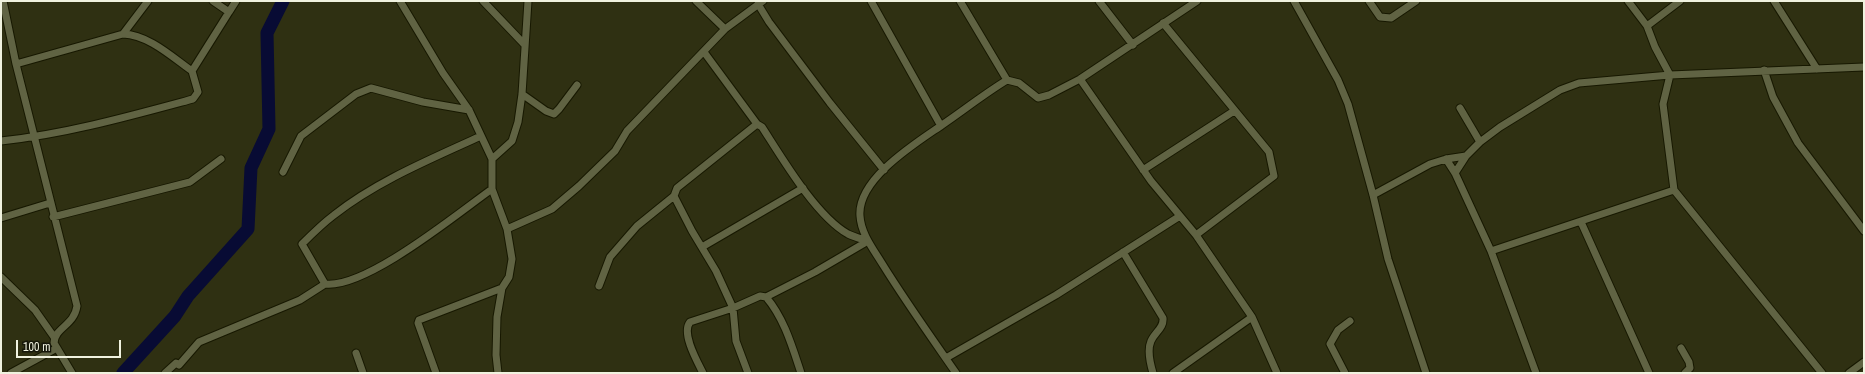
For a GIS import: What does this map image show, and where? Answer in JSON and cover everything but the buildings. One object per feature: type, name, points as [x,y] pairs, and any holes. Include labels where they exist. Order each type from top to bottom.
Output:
[{"type":"street","points":[[3,1],[33,137],[77,306],[75,315],[71,321],[56,333],[54,337],[54,343],[72,373]]},
{"type":"street","points":[[16,64],[126,32],[148,1]]},
{"type":"street","points":[[212,1],[229,12]]},
{"type":"street","points":[[192,71],[236,1]]},
{"type":"street","points":[[400,1],[443,73],[469,110],[492,159],[492,189],[507,229],[512,259],[509,277],[502,288],[497,317],[496,355],[498,373]]},
{"type":"street","points":[[483,1],[524,44]]},
{"type":"street","points":[[492,159],[512,141],[518,122],[522,94],[524,44],[528,1]]},
{"type":"street","points":[[696,1],[725,29]]},
{"type":"street","points":[[871,1],[941,126]]},
{"type":"street","points":[[960,1],[1007,80]]},
{"type":"street","points":[[1100,1],[1133,45]]},
{"type":"street","points":[[956,373],[909,307],[868,241],[860,214],[864,194],[884,170],[905,149],[941,126],[988,91],[1007,80],[1019,83],[1038,98],[1049,95],[1080,79],[1197,1]]},
{"type":"street","points":[[1294,1],[1338,80],[1348,104],[1373,195],[1388,258],[1426,373]]},
{"type":"street","points":[[1369,1],[1380,18],[1391,18],[1416,1]]},
{"type":"street","points":[[1628,1],[1647,26],[1655,47],[1670,75],[1663,104],[1674,190],[1822,373]]},
{"type":"street","points":[[1647,26],[1680,1]]},
{"type":"street","points":[[1774,1],[1817,69]]},
{"type":"street","points":[[507,229],[552,208],[579,186],[615,151],[627,131],[725,29],[760,3],[769,22],[884,170]]},
{"type":"street","points":[[1163,23],[1269,152],[1274,176],[1196,234]]},
{"type":"street","points":[[1,141],[33,137],[106,122],[193,99],[198,92],[192,71],[150,42],[126,32]]},
{"type":"street","points":[[704,52],[757,124],[762,128],[803,188],[831,220],[848,234],[868,241]]},
{"type":"street","points":[[1455,173],[1466,156],[1480,142],[1560,90],[1579,83],[1670,75],[1864,67]]},
{"type":"street","points":[[1764,70],[1773,97],[1798,143],[1864,231]]},
{"type":"street","points":[[1080,79],[1143,170],[1196,234],[1252,317],[1277,373]]},
{"type":"street","points":[[522,94],[546,111],[554,114],[577,85]]},
{"type":"street","points":[[283,172],[301,136],[356,94],[371,88],[423,102],[469,110]]},
{"type":"street","points":[[1460,108],[1480,142]]},
{"type":"street","points":[[1143,170],[1234,111]]},
{"type":"street","points":[[599,286],[610,257],[637,226],[674,196],[677,188],[757,124]]},
{"type":"street","points":[[326,284],[302,244],[334,215],[379,186],[442,154],[482,136]]},
{"type":"street","points":[[1373,195],[1430,164],[1446,159],[1466,156]]},
{"type":"street","points":[[53,217],[190,182],[221,159]]},
{"type":"street","points":[[1446,159],[1455,173],[1491,251],[1536,373]]},
{"type":"street","points":[[702,247],[752,220],[803,188]]},
{"type":"street","points":[[165,373],[176,363],[179,365],[198,342],[300,300],[326,284],[333,285],[362,276],[390,262],[492,189]]},
{"type":"street","points":[[1491,251],[1674,190]]},
{"type":"street","points":[[674,196],[716,271],[733,308],[736,341],[748,373]]},
{"type":"street","points":[[1,218],[50,204]]},
{"type":"street","points":[[946,358],[1056,295],[1180,216]]},
{"type":"street","points":[[1581,222],[1649,373]]},
{"type":"street","points":[[703,373],[692,350],[687,326],[690,322],[733,308],[760,296],[766,296],[815,272],[868,241]]},
{"type":"street","points":[[1123,252],[1163,318],[1164,324],[1151,341],[1150,362],[1153,373]]},
{"type":"street","points":[[1,277],[35,310],[54,337]]},
{"type":"street","points":[[436,373],[418,323],[419,320],[502,288]]},
{"type":"street","points":[[766,296],[776,310],[793,347],[801,373]]},
{"type":"street","points":[[1173,373],[1252,317]]},
{"type":"street","points":[[1345,373],[1330,344],[1338,330],[1350,322]]},
{"type":"street","points":[[11,373],[57,348]]},
{"type":"street","points":[[1681,348],[1689,362],[1690,368],[1685,373]]},
{"type":"street","points":[[356,353],[363,373]]},
{"type":"street","points":[[1849,373],[1864,362]]},
{"type":"waterway","points":[[123,373],[175,316],[188,296],[248,229],[251,168],[269,129],[267,33],[283,1]]}]
